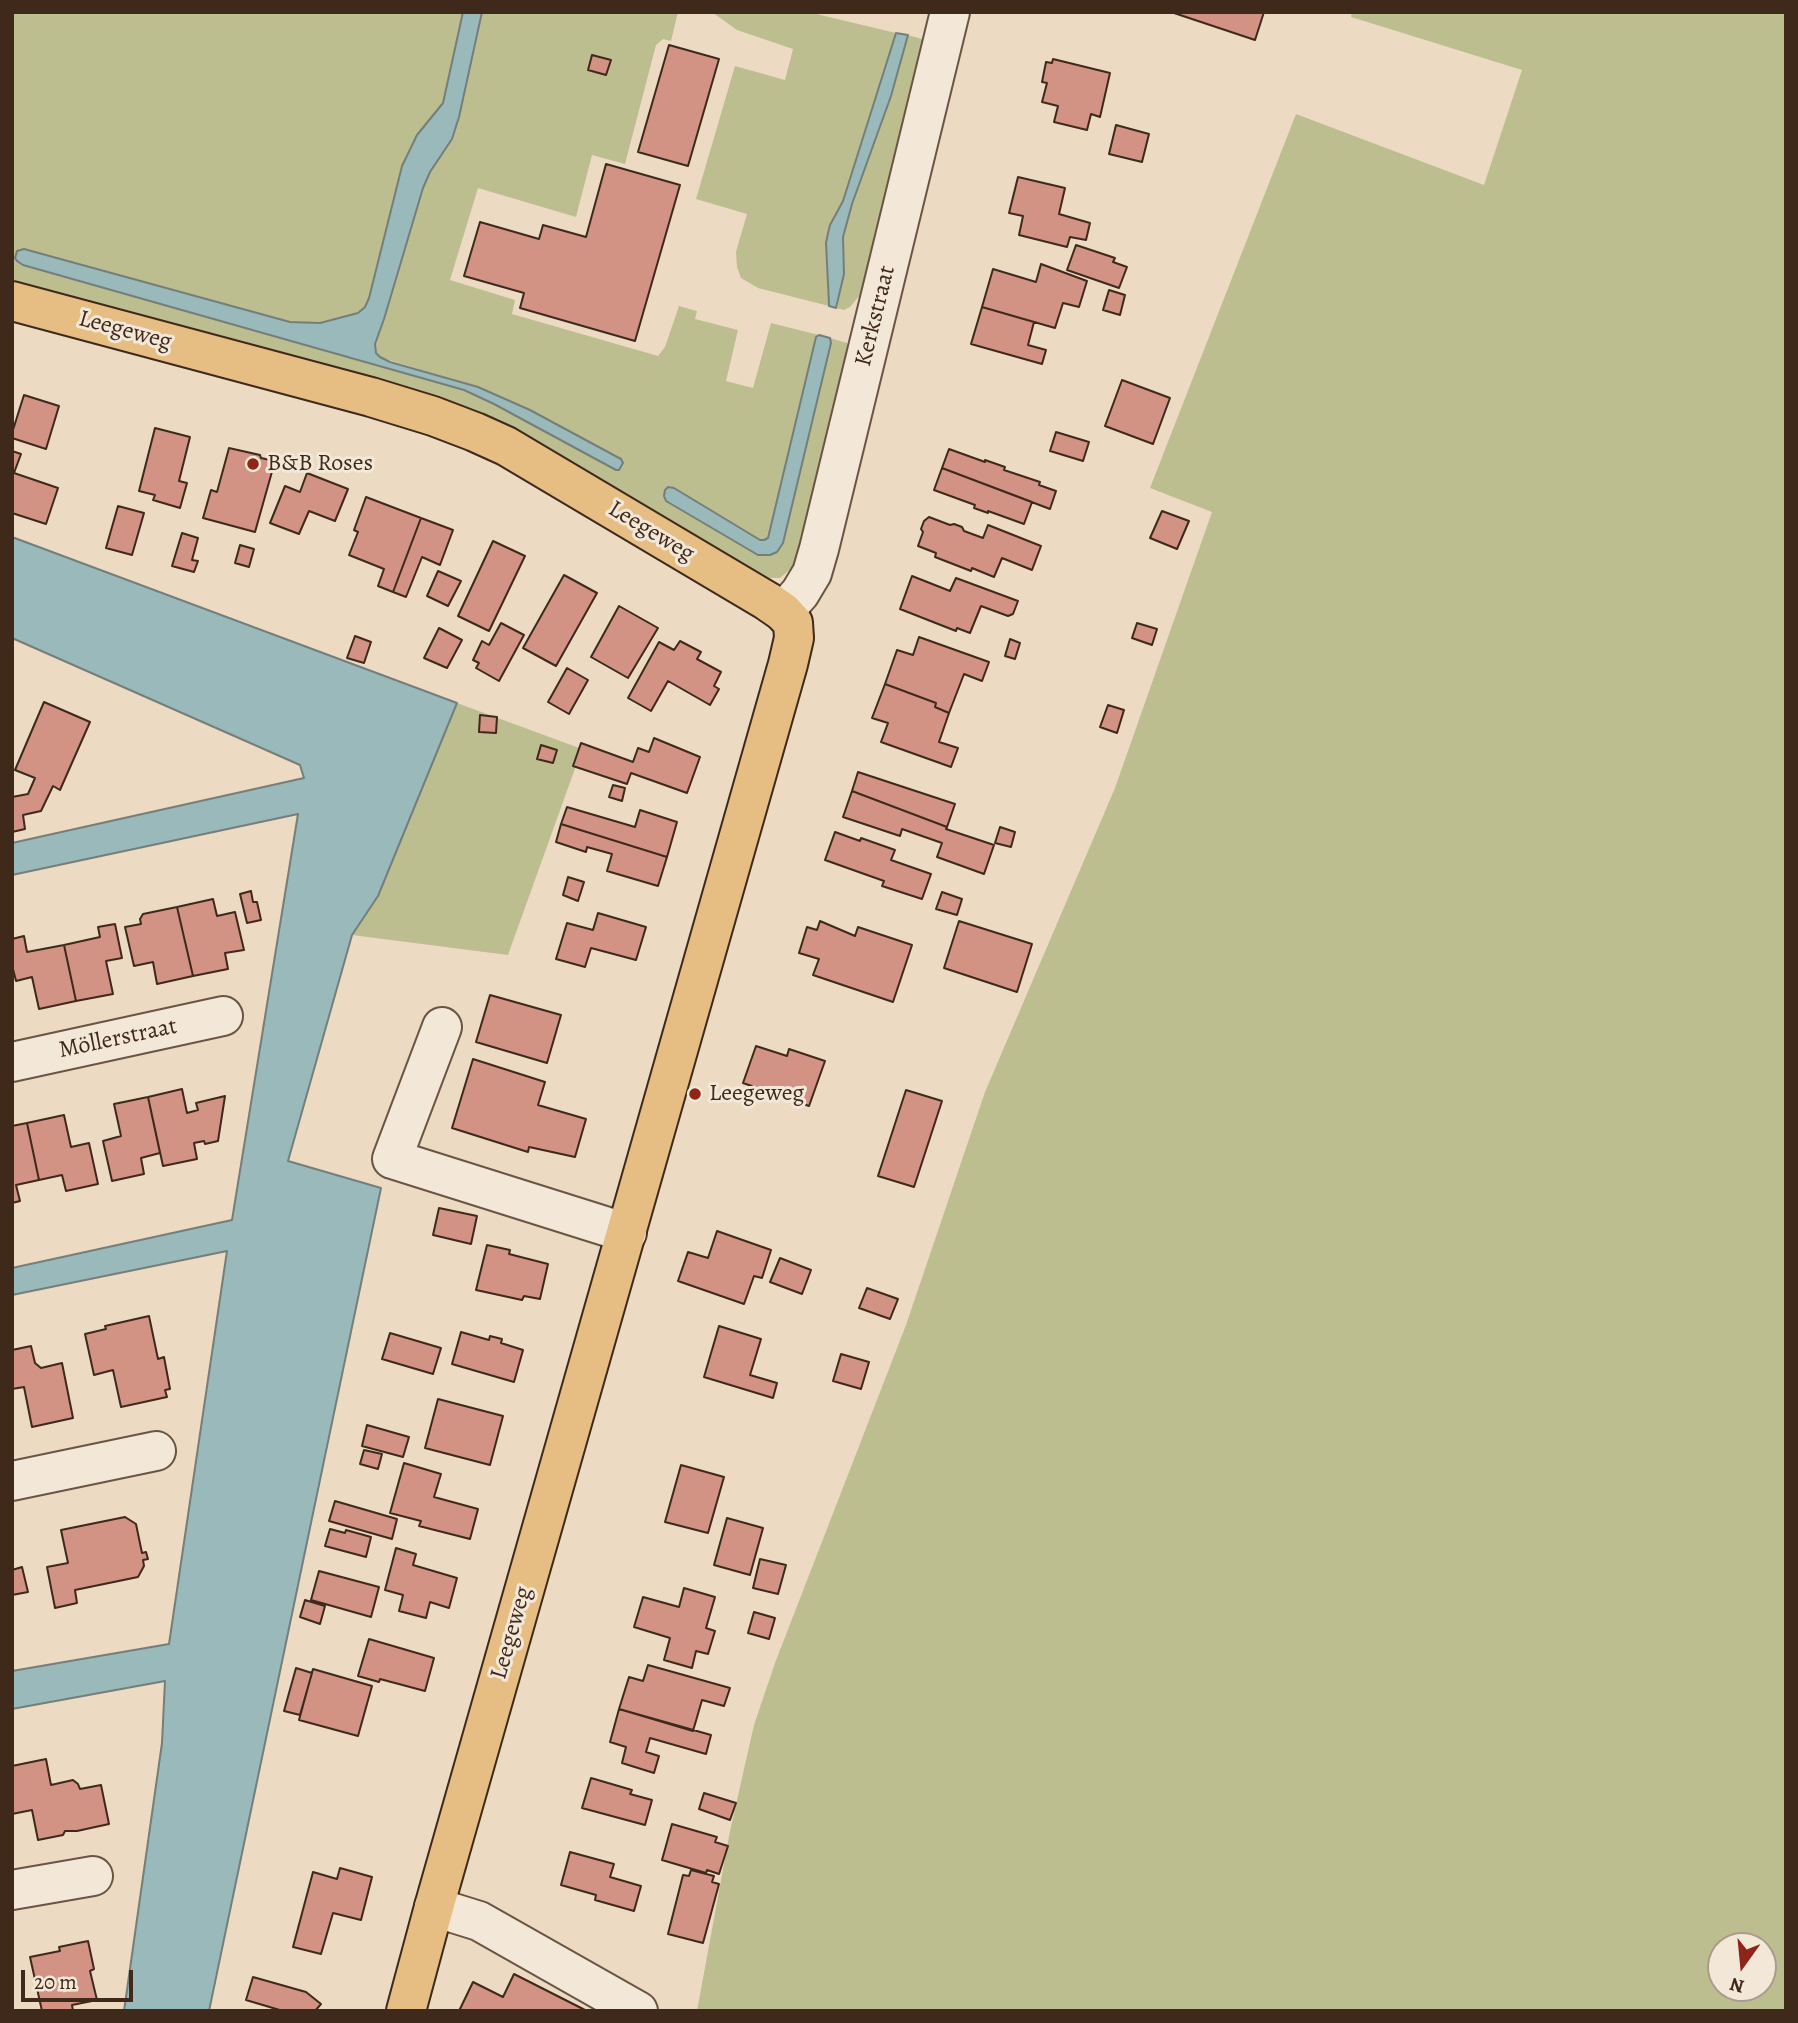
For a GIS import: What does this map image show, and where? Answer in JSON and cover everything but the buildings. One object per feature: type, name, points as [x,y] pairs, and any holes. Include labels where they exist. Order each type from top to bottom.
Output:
[{"type":"main road","name":"Leegeweg","points":[[12,301],[371,397],[475,432],[506,446],[768,601],[793,623],[794,638],[788,664],[434,1907],[407,2011]]},
{"type":"street","name":"Kerkstraat","points":[[783,612],[812,573],[820,549],[950,12]]},
{"type":"street","name":"Möllerstraat","points":[[12,1062],[223,1016]]},
{"type":"street","points":[[442,1027],[392,1159],[627,1233]]},
{"type":"street","points":[[12,1482],[156,1451]]},
{"type":"street","points":[[12,1891],[93,1876]]},
{"type":"street","points":[[434,1907],[479,1921],[638,2011]]},
{"type":"green space","points":[[12,12],[463,12],[443,103],[402,166],[369,298],[365,307],[357,313],[320,323],[290,323],[24,249],[23,265],[464,390],[619,470],[621,459],[550,420],[478,387],[379,357],[375,344],[423,188],[430,172],[452,139],[482,12],[678,12],[671,41],[663,39],[656,45],[625,164],[592,155],[576,217],[478,188],[450,280],[515,300],[512,314],[658,356],[665,347],[679,306],[697,311],[695,319],[738,330],[726,381],[753,388],[771,323],[819,335],[816,337],[768,538],[760,540],[674,488],[758,555],[777,552],[783,543],[830,338],[847,343],[850,348],[796,564],[780,578],[762,578],[603,488],[12,284]]},
{"type":"green space","points":[[712,12],[808,12],[896,33],[843,201],[828,233],[826,243],[829,306],[758,288],[741,278],[736,252],[747,214],[696,199],[735,66],[785,80],[793,49],[737,30]]},
{"type":"green space","points":[[1352,12],[1786,12],[1786,2011],[697,2011],[730,1831],[754,1725],[775,1663],[906,1325],[985,1092],[1115,788],[1212,512],[1150,488],[1296,114],[1484,185],[1522,70],[1351,17]]},
{"type":"green space","points":[[908,35],[924,41],[908,115],[861,294],[844,310],[836,308],[843,237],[852,204],[891,96]]},
{"type":"green space","points":[[457,703],[582,749],[508,955],[352,935],[378,896]]},
{"type":"water","points":[[463,12],[482,12],[459,117],[452,139],[430,172],[423,188],[375,344],[376,353],[390,362],[478,387],[530,410],[621,459],[623,463],[619,470],[464,390],[23,265],[15,258],[17,251],[24,249],[290,322],[320,323],[358,313],[369,298],[402,166],[417,135],[443,103]]},
{"type":"water","points":[[896,33],[908,35],[891,96],[852,204],[843,237],[844,274],[836,308],[829,306],[826,243],[828,233],[843,201]]},
{"type":"water","points":[[819,335],[830,338],[831,343],[783,543],[777,552],[758,555],[666,501],[665,490],[668,487],[674,488],[760,540],[768,538],[816,337]]},
{"type":"water","points":[[12,537],[457,703],[378,896],[352,935],[288,1161],[381,1188],[209,2011],[124,2011],[162,1743],[165,1681],[12,1709],[12,1671],[169,1644],[227,1251],[12,1295],[12,1268],[232,1220],[298,814],[12,875],[12,843],[304,778],[300,765],[12,638]]},
{"type":"place","name":"B&B Roses","points":[[253,464]]},
{"type":"place","name":"Leegeweg","points":[[695,1094]]}]
